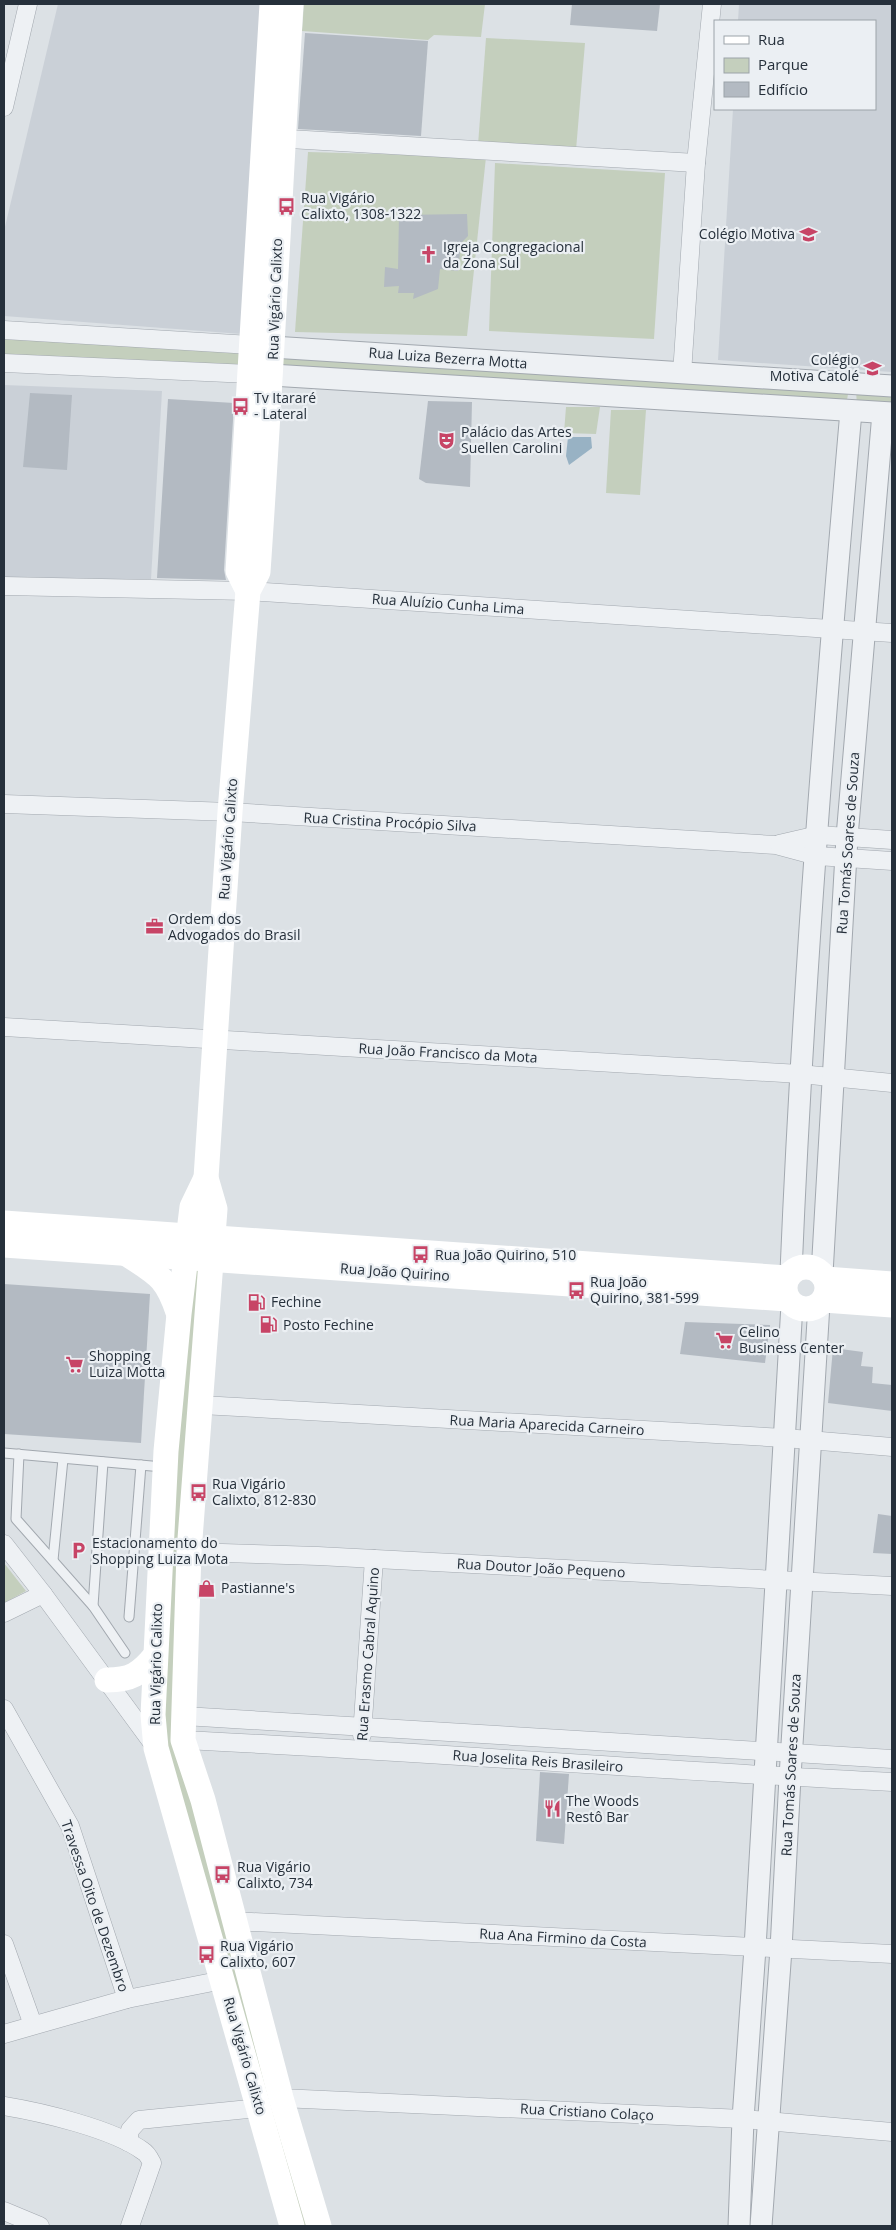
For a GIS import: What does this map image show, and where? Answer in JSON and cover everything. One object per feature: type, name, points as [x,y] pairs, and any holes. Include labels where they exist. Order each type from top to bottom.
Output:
[{"type":"main road","name":"Rua Vigário Calixto","points":[[272,4],[273,138],[262,346],[258,572],[248,591],[214,1039],[206,1178],[215,1209],[189,1552],[183,1740],[203,1800],[233,1921],[270,2103],[292,2226]]},
{"type":"main road","name":"Rua Vigário Calixto","points":[[273,138],[291,4]]},
{"type":"main road","name":"Rua Vigário Calixto","points":[[206,1178],[192,1207],[179,1314],[166,1467],[155,1656],[153,1715],[156,1748],[223,1980],[319,2226]]},
{"type":"main road","name":"Rua João Quirino","points":[[4,1223],[186,1246],[789,1288]]},
{"type":"main road","name":"Rua João Quirino","points":[[4,1245],[127,1254],[186,1246]]},
{"type":"main road","points":[[127,1254],[160,1276],[170,1289],[179,1314]]},
{"type":"main road","points":[[892,1284],[822,1289],[806,1309],[789,1288],[803,1266],[810,1267],[822,1289],[892,1305]]},
{"type":"main road","points":[[106,1680],[124,1679],[142,1672],[155,1656]]},
{"type":"street","points":[[4,107],[28,4]]},
{"type":"street","points":[[682,374],[696,163],[712,4]]},
{"type":"street","points":[[273,138],[696,163]]},
{"type":"street","name":"Rua Luiza Bezerra Motta","points":[[4,330],[892,386]]},
{"type":"street","points":[[424,385],[427,357]]},
{"type":"street","name":"Rua Luiza Bezerra Motta","points":[[4,363],[261,375],[887,413]]},
{"type":"street","name":"Rua Tomás Soares de Souza","points":[[739,2226],[743,2120],[766,1776],[785,1438],[789,1288],[800,1074],[832,628],[851,411]]},
{"type":"street","name":"Rua Tomás Soares de Souza","points":[[761,2226],[781,1949],[810,1441],[822,1289],[846,847],[887,413]]},
{"type":"street","name":"Rua Aluízio Cunha Lima","points":[[4,586],[248,591],[892,633]]},
{"type":"street","name":"Rua Cristina Procópio Silva","points":[[4,804],[230,812],[776,845],[846,847],[892,840]]},
{"type":"street","name":"Rua Cristina Procópio Silva","points":[[846,847],[892,861]]},
{"type":"street","name":"Rua João Francisco da Mota","points":[[4,1027],[800,1074],[892,1083]]},
{"type":"street","name":"Rua Maria Aparecida Carneiro","points":[[201,1405],[785,1438],[892,1447]]},
{"type":"street","points":[[4,1544],[44,1594],[156,1748]]},
{"type":"street","name":"Rua Doutor João Pequeno","points":[[189,1552],[374,1559],[892,1586]]},
{"type":"street","name":"Rua Erasmo Cabral Aquino","points":[[362,1748],[374,1559]]},
{"type":"street","points":[[4,1613],[44,1594]]},
{"type":"street","name":"Travessa Oito de Dezembro","points":[[4,1709],[70,1826],[127,1999]]},
{"type":"street","name":"Rua Joselita Reis Brasileiro","points":[[184,1716],[362,1725],[767,1753],[892,1759]]},
{"type":"street","name":"Rua Joselita Reis Brasileiro","points":[[183,1740],[362,1748],[766,1776],[892,1782]]},
{"type":"street","name":"Rua Ana Firmino da Costa","points":[[233,1921],[892,1954]]},
{"type":"street","points":[[4,1944],[33,2025]]},
{"type":"street","points":[[4,2034],[127,1999],[223,1980]]},
{"type":"street","name":"Rua Cristiano Colaço","points":[[128,2142],[130,2130],[139,2120],[270,2103],[743,2120],[892,2132]]},
{"type":"street","points":[[4,2106],[37,2111],[128,2142],[145,2152],[152,2163],[130,2226]]},
{"type":"street","points":[[4,2211],[40,2226]]},
{"type":"lane","points":[[4,1453],[166,1467]]},
{"type":"lane","points":[[19,1454],[16,1518],[93,1606],[125,1653]]},
{"type":"lane","points":[[53,1560],[63,1459]]},
{"type":"lane","points":[[93,1606],[103,1462]]},
{"type":"lane","points":[[129,1617],[141,1465]]},
{"type":"shaded area","points":[[58,4],[267,4],[242,334],[4,316],[4,231]]},
{"type":"shaded area","name":"Colégio Motiva","points":[[739,4],[892,4],[892,372],[718,360],[733,110],[876,110],[876,20],[738,20]]},
{"type":"shaded area","points":[[4,385],[162,391],[151,579],[4,579]]},
{"type":"green space","points":[[304,4],[485,4],[481,37],[434,35],[428,40],[302,31]]},
{"type":"green space","points":[[486,38],[585,43],[576,150],[478,145]]},
{"type":"green space","points":[[308,152],[486,157],[467,336],[295,332]]},
{"type":"green space","points":[[495,163],[665,173],[654,339],[489,331]]},
{"type":"green space","points":[[4,336],[246,350],[245,369],[4,359]]},
{"type":"green space","points":[[279,353],[849,388],[846,406],[277,371]]},
{"type":"green space","points":[[856,389],[892,390],[892,409],[857,407]]},
{"type":"green space","points":[[566,407],[600,407],[596,434],[564,433]]},
{"type":"green space","points":[[611,410],[646,410],[640,495],[606,493]]},
{"type":"green space","points":[[187,1260],[209,1263],[180,1744],[317,2226],[295,2226],[160,1747]]},
{"type":"green space","points":[[4,1563],[26,1591],[4,1603]]},
{"type":"water","points":[[568,437],[591,437],[592,448],[569,465],[566,456]]},
{"type":"building","points":[[572,4],[660,4],[657,31],[570,25]]},
{"type":"building","points":[[305,33],[428,41],[421,136],[298,129]]},
{"type":"building","name":"Igreja Congregacional da Zona Sul","points":[[467,214],[468,236],[461,243],[458,271],[440,269],[438,289],[413,299],[414,293],[398,293],[399,286],[384,287],[385,267],[398,269],[399,215]]},
{"type":"building","points":[[30,393],[72,395],[67,470],[23,467]]},
{"type":"building","points":[[168,399],[234,403],[224,570],[226,580],[157,578]]},
{"type":"building","name":"Palácio das Artes Suellen Carolini","points":[[428,401],[472,402],[470,487],[426,483],[419,479]]},
{"type":"building","name":"Shopping Luiza Motta","points":[[4,1284],[150,1294],[141,1443],[4,1434]]},
{"type":"building","name":"Celino Business Center","points":[[685,1322],[770,1325],[765,1363],[680,1354]]},
{"type":"building","points":[[833,1348],[863,1352],[861,1366],[873,1367],[872,1383],[892,1385],[892,1411],[828,1403]]},
{"type":"building","points":[[878,1514],[892,1516],[892,1554],[873,1553]]},
{"type":"building","name":"The Woods Restô Bar","points":[[540,1772],[569,1774],[564,1844],[536,1841]]},
{"type":"place","name":"Rua Vigário Calixto, 1308-1322","points":[[287,206]]},
{"type":"place","name":"Colégio Motiva","points":[[809,234]]},
{"type":"place","name":"Igreja Congregacional da Zona Sul","points":[[429,255]]},
{"type":"place","name":"Colégio Motiva Catolé","points":[[873,368]]},
{"type":"place","name":"Tv Itararé - Lateral","points":[[240,406]]},
{"type":"place","name":"Palácio das Artes Suellen Carolini","points":[[447,440]]},
{"type":"place","name":"Ordem dos Advogados do Brasil","points":[[154,927]]},
{"type":"place","name":"Rua João Quirino, 510","points":[[421,1255]]},
{"type":"place","name":"Rua João Quirino, 381-599","points":[[576,1290]]},
{"type":"place","name":"Fechine","points":[[257,1302]]},
{"type":"place","name":"Posto Fechine","points":[[269,1325]]},
{"type":"place","name":"Celino Business Center","points":[[725,1340]]},
{"type":"place","name":"Shopping Luiza Motta","points":[[75,1364]]},
{"type":"place","name":"Rua Vigário Calixto, 812-830","points":[[198,1492]]},
{"type":"place","name":"Estacionamento do Shopping Luiza Mota","points":[[78,1551]]},
{"type":"place","name":"Pastianne's","points":[[207,1588]]},
{"type":"place","name":"The Woods Restô Bar","points":[[552,1809]]},
{"type":"place","name":"Rua Vigário Calixto, 734","points":[[223,1875]]},
{"type":"place","name":"Rua Vigário Calixto, 607","points":[[206,1954]]}]
